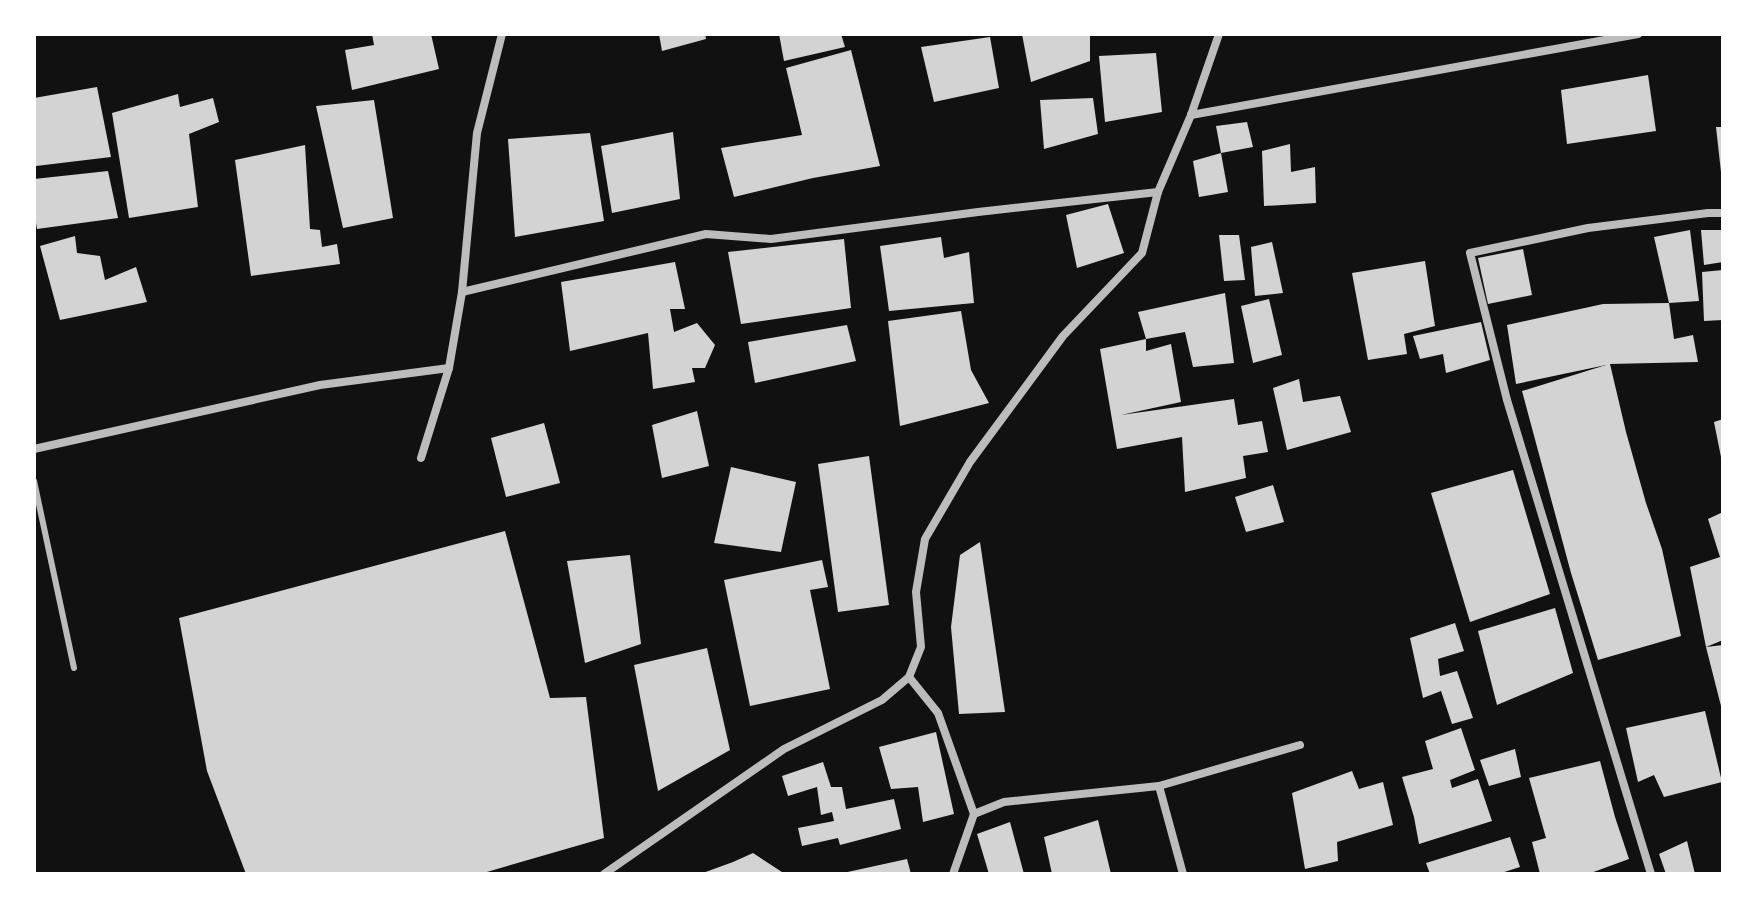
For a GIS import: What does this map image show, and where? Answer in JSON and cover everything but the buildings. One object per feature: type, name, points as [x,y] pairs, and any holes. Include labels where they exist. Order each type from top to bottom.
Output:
[{"type":"street","points":[[421,458],[449,368],[462,292],[477,133],[502,34]]},
{"type":"street","points":[[604,874],[784,749],[882,700],[909,677],[921,647],[916,592],[925,539],[970,462],[1063,336],[1142,253],[1158,192],[1191,115],[1219,34]]},
{"type":"street","points":[[1191,115],[1638,34]]},
{"type":"street","points":[[462,292],[706,234],[771,239],[1158,192]]},
{"type":"street","points":[[1651,874],[1507,400],[1470,253],[1588,228],[1723,213]]},
{"type":"street","points":[[34,449],[320,385],[449,368]]},
{"type":"street","points":[[909,677],[938,713],[974,814],[953,874]]},
{"type":"street","points":[[974,814],[1004,802],[1159,786],[1300,745]]},
{"type":"street","points":[[1159,786],[1183,874]]},
{"type":"lane","points":[[34,481],[74,668]]}]
